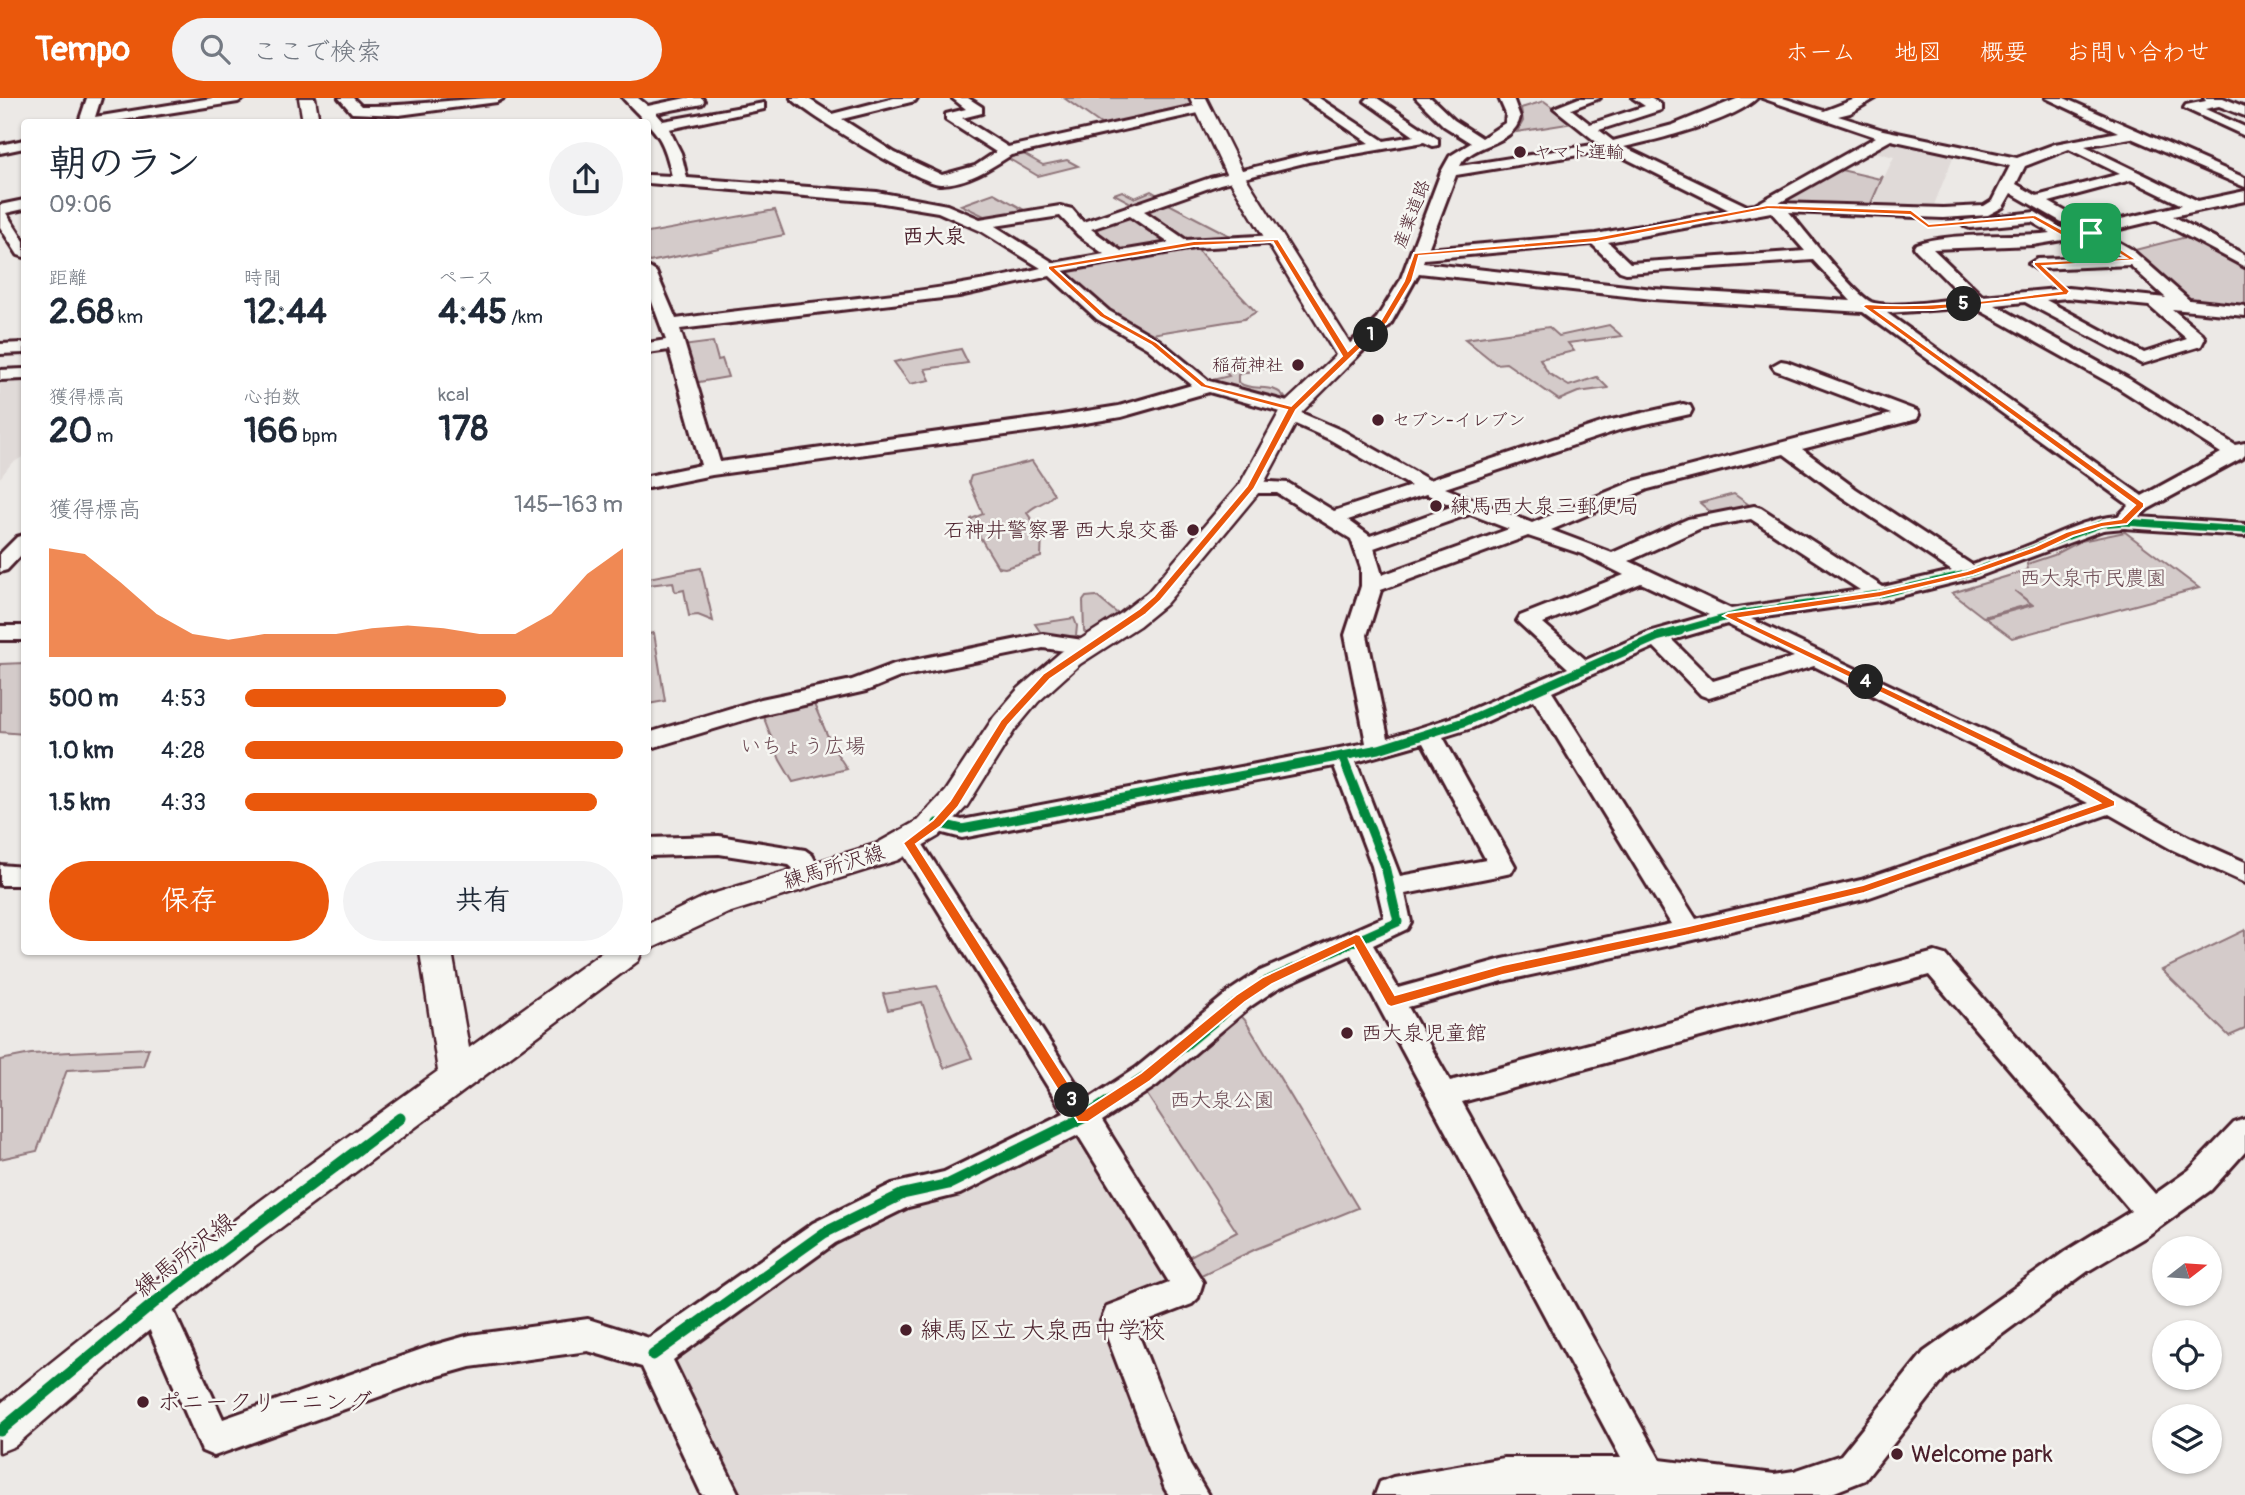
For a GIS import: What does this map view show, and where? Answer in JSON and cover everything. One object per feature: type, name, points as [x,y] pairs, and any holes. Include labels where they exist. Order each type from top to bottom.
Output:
[{"type":"main road","points":[[307,98],[310,119]]},
{"type":"main road","points":[[1200,103],[1237,176],[1347,356]]},
{"type":"main road","name":"練馬所沢線","points":[[651,937],[717,904],[909,843],[937,823],[954,804],[1004,723],[1021,703],[1047,677],[1157,598],[1251,487],[1291,412],[1347,356]]},
{"type":"main road","points":[[436,955],[456,1076]]},
{"type":"main road","name":"練馬所沢線","points":[[0,1431],[154,1303],[622,955]]},
{"type":"street","points":[[87,119],[94,98]]},
{"type":"street","points":[[105,119],[238,98]]},
{"type":"street","points":[[630,98],[661,126],[670,139],[680,181]]},
{"type":"street","points":[[646,111],[697,101],[693,98]]},
{"type":"street","points":[[798,98],[890,156],[941,180],[980,169],[1006,152],[1200,103]]},
{"type":"street","points":[[831,118],[910,98]]},
{"type":"street","points":[[959,98],[977,110],[951,117],[1006,152]]},
{"type":"street","points":[[1310,98],[1381,145]]},
{"type":"street","points":[[1329,110],[1389,98]]},
{"type":"street","points":[[1423,98],[1449,123],[1480,143]]},
{"type":"street","name":"産業道路","points":[[1347,356],[1384,321],[1408,281],[1448,172],[1458,156],[1503,132],[1512,123],[1506,98]]},
{"type":"street","points":[[1593,98],[1561,108],[1611,146],[1762,207],[1816,255],[1866,306],[2141,505]]},
{"type":"street","points":[[1588,129],[1656,107],[1640,98]]},
{"type":"street","points":[[1448,172],[1611,146],[1666,134],[1716,116],[1750,98]]},
{"type":"street","points":[[1769,98],[1888,136],[2020,163],[2046,151],[2133,133]]},
{"type":"street","points":[[1822,116],[1845,110],[1869,98]]},
{"type":"street","points":[[2053,98],[2245,183]]},
{"type":"street","points":[[350,107],[399,111],[487,99]]},
{"type":"street","points":[[2242,109],[2215,100],[2190,108],[2245,132]]},
{"type":"street","points":[[1362,103],[1458,156]]},
{"type":"street","points":[[661,126],[759,106]]},
{"type":"street","points":[[433,107],[454,117]]},
{"type":"street","points":[[1414,261],[1596,239],[1685,236],[1762,207],[1888,136]]},
{"type":"street","points":[[1080,228],[1215,181],[1308,158],[1425,138]]},
{"type":"street","points":[[0,149],[21,145]]},
{"type":"street","points":[[2072,145],[2194,205]]},
{"type":"street","points":[[1762,207],[1911,212],[1989,210],[1998,204],[2020,163]]},
{"type":"street","points":[[2036,201],[2133,175]]},
{"type":"street","points":[[651,179],[761,190],[877,197],[933,205],[979,224],[1052,269],[1103,315],[1153,344],[1207,387],[1291,412],[1425,486],[1469,507],[1642,575],[2068,780],[2180,843],[2244,872]]},
{"type":"street","points":[[933,205],[943,194],[941,180]]},
{"type":"street","points":[[2009,186],[2134,260],[2184,305]]},
{"type":"street","points":[[2240,451],[1979,303],[1922,247],[2069,237],[2194,205],[2245,196]]},
{"type":"street","points":[[0,209],[21,206]]},
{"type":"street","points":[[1134,211],[1183,245]]},
{"type":"street","points":[[979,224],[1067,212],[1080,228],[1119,257]]},
{"type":"street","points":[[1911,212],[1949,244]]},
{"type":"street","points":[[0,215],[21,247]]},
{"type":"street","points":[[2159,215],[2245,262]]},
{"type":"street","points":[[1928,226],[2035,217],[2069,237]]},
{"type":"street","points":[[1685,236],[1716,263]]},
{"type":"street","points":[[1596,239],[1653,294]]},
{"type":"street","points":[[670,325],[747,312],[887,301],[986,287],[1052,269],[1183,245],[1276,240]]},
{"type":"street","points":[[2014,242],[2067,293]]},
{"type":"street","points":[[1626,268],[1816,255]]},
{"type":"street","points":[[2037,264],[2134,260]]},
{"type":"street","points":[[1414,261],[1653,294],[1903,309],[2067,293],[2245,311]]},
{"type":"street","points":[[651,279],[670,325],[712,469]]},
{"type":"street","points":[[2029,298],[2142,359],[2195,342],[2196,338],[2154,302]]},
{"type":"street","points":[[651,348],[674,344]]},
{"type":"street","points":[[0,349],[21,348]]},
{"type":"street","points":[[1372,586],[1530,529],[1641,485],[1910,415],[1781,366]]},
{"type":"street","points":[[0,375],[21,374]]},
{"type":"street","points":[[651,481],[712,469],[1121,411],[1207,387]]},
{"type":"street","points":[[1334,519],[1425,486],[1614,425],[1683,410]]},
{"type":"street","points":[[1787,447],[1849,493],[1969,573]]},
{"type":"street","points":[[2123,522],[2141,505],[2240,451]]},
{"type":"street","points":[[1251,487],[1281,487],[1360,536],[1371,568],[1372,586],[1356,635],[1379,749]]},
{"type":"street","points":[[1364,545],[1469,507]]},
{"type":"street","points":[[1612,561],[1695,523],[1754,512],[1880,594]]},
{"type":"street","points":[[937,823],[962,829],[1379,749],[1478,716],[1657,637],[1728,616],[1880,594],[1969,573],[2101,524],[2123,522],[2245,530]]},
{"type":"street","points":[[0,566],[21,544]]},
{"type":"street","points":[[1582,668],[1528,621],[1642,575]]},
{"type":"street","points":[[0,633],[21,633]]},
{"type":"street","points":[[1657,637],[1709,690],[1815,658]]},
{"type":"street","points":[[651,740],[761,707],[858,686],[894,671],[1043,642],[1088,646]]},
{"type":"street","points":[[1538,689],[1689,930]]},
{"type":"street","points":[[1391,887],[1502,866],[1430,734]]},
{"type":"street","points":[[653,1355],[824,1233],[903,1194],[949,1184],[1083,1118],[1146,1077],[1241,998],[1268,980],[1398,922],[1385,866],[1342,756]]},
{"type":"street","points":[[1391,1002],[1503,970],[1864,889],[2111,804]]},
{"type":"street","points":[[909,843],[1187,1282],[1181,1293],[1119,1317],[1116,1321],[1177,1477],[1190,1495]]},
{"type":"street","points":[[651,847],[719,845],[796,857],[803,862],[810,875]]},
{"type":"street","points":[[0,875],[21,876]]},
{"type":"street","points":[[1356,939],[1650,1476]]},
{"type":"street","points":[[1442,1095],[1935,963],[2153,1214]]},
{"type":"street","points":[[1393,1495],[1504,1476],[1650,1476],[1774,1492],[1794,1489],[1853,1468],[1936,1363],[2077,1261],[2153,1214],[2200,1180],[2245,1132]]},
{"type":"street","points":[[154,1303],[214,1439],[464,1352],[587,1335],[653,1355],[721,1495]]},
{"type":"shaded area","points":[[1892,140],[1955,152],[1932,210],[1869,208],[1894,157],[1875,152]]},
{"type":"shaded area","points":[[21,377],[21,458],[11,464],[0,478],[0,379]]},
{"type":"shaded area","name":"練馬区立 大泉西中学校","points":[[1080,1132],[1170,1276],[1165,1287],[1103,1313],[1165,1485],[1172,1495],[737,1495],[676,1369],[679,1347],[823,1244],[903,1203]]},
{"type":"green space","points":[[1064,98],[1188,98],[1193,109],[1105,127]]},
{"type":"green space","points":[[1544,101],[1574,123],[1517,132],[1523,121],[1521,108]]},
{"type":"green space","points":[[1020,152],[1043,165],[1067,160],[1078,166],[1038,176],[1004,156]]},
{"type":"green space","points":[[1841,170],[1880,179],[1883,176],[1869,208],[1778,203]]},
{"type":"green space","points":[[1122,191],[1135,198],[1151,191],[1161,197],[1159,199],[1238,240],[1184,240],[1143,214],[1144,210],[1114,194]]},
{"type":"green space","points":[[994,193],[1026,211],[986,217],[961,205]]},
{"type":"green space","points":[[775,210],[784,235],[651,262],[651,232]]},
{"type":"green space","points":[[1134,216],[1171,242],[1170,245],[1120,253],[1089,230]]},
{"type":"green space","points":[[2190,236],[2245,266],[2245,308],[2186,300],[2131,251]]},
{"type":"green space","points":[[1194,246],[1256,312],[1244,319],[1152,334],[1108,314],[1063,268]]},
{"type":"green space","points":[[1609,325],[1622,336],[1568,343],[1574,351],[1540,359],[1548,373],[1569,386],[1597,377],[1608,388],[1578,392],[1559,400],[1506,363],[1496,364],[1465,339],[1549,327],[1559,336]]},
{"type":"green space","points":[[713,342],[718,360],[722,359],[728,377],[693,383],[682,346]]},
{"type":"green space","points":[[961,349],[968,363],[925,369],[930,380],[910,384],[894,362]]},
{"type":"green space","points":[[1251,359],[1271,368],[1256,369],[1238,375],[1238,382],[1250,387],[1276,390],[1286,399],[1281,401],[1208,381],[1229,376],[1223,369],[1229,364]]},
{"type":"green space","points":[[1032,461],[1054,494],[1027,513],[1042,534],[1041,557],[1005,568],[998,567],[972,524],[971,519],[983,514],[969,482],[971,476]]},
{"type":"green space","points":[[1734,494],[1752,507],[1714,515],[1700,503]]},
{"type":"green space","name":"西大泉市民農園","points":[[2125,532],[2199,588],[2012,638],[1985,618],[2033,605],[2015,591],[2031,604],[1983,617],[1952,593],[2028,570],[2027,564],[2054,555],[2081,541]]},
{"type":"green space","points":[[701,568],[713,621],[698,615],[689,616],[684,590],[675,592],[673,582],[651,585],[651,577]]},
{"type":"green space","points":[[1096,596],[1119,615],[1088,635],[1084,631],[1083,601],[1086,597]]},
{"type":"green space","points":[[1074,618],[1076,636],[1045,639],[1035,624]]},
{"type":"green space","points":[[654,633],[665,701],[651,703],[651,634]]},
{"type":"green space","points":[[21,663],[21,734],[0,732],[0,664]]},
{"type":"green space","name":"いちょう広場","points":[[813,702],[832,746],[847,769],[793,782],[780,760],[762,713]]},
{"type":"green space","points":[[2245,930],[2245,1029],[2229,1036],[2162,970]]},
{"type":"green space","points":[[937,986],[972,1058],[944,1068],[922,1002],[888,1010],[883,994]]},
{"type":"green space","name":"西大泉公園","points":[[1234,1008],[1245,1020],[1358,1208],[1256,1249],[1195,1278],[1182,1260],[1237,1232],[1140,1084]]},
{"type":"green space","points":[[149,1048],[143,1066],[67,1070],[37,1151],[0,1159],[0,1060],[31,1054]]},
{"type":"cycle path","points":[[937,823],[962,829],[1379,749],[1464,722],[1657,637],[1742,613],[1880,594],[1970,573],[2101,524],[2124,522],[2245,530]]},
{"type":"cycle path","points":[[653,1355],[824,1233],[903,1194],[949,1184],[1083,1118],[1146,1077],[1241,998],[1268,980],[1398,922],[1385,866],[1342,756]]},
{"type":"cycle path","points":[[0,1431],[154,1303],[400,1118]]},
{"type":"place","name":"ヤマト運輸","points":[[1520,152]]},
{"type":"place","name":"稲荷神社","points":[[1298,365]]},
{"type":"place","name":"セブン-イレブン","points":[[1378,420]]},
{"type":"place","name":"練馬西大泉三郵便局","points":[[1436,506]]},
{"type":"place","name":"石神井警察署 西大泉交番","points":[[1193,530]]},
{"type":"place","name":"西大泉児童館","points":[[1347,1033]]},
{"type":"place","name":"練馬区立 大泉西中学校","points":[[906,1330]]},
{"type":"place","name":"ポニークリーニング","points":[[143,1402]]},
{"type":"place","name":"Welcome park","points":[[1897,1454]]},
{"type":"district","name":"西大泉","points":[[934,236]]},
{"type":"route","points":[[2091,233],[2069,237],[2035,217],[1928,226],[1911,212],[1768,207],[1636,234],[1553,244],[1416,254],[1408,281],[1384,321],[1292,409],[1203,385],[1138,333],[1103,315],[1051,268],[1194,243],[1276,240],[1347,356],[1292,409],[1251,487],[1157,598],[1143,611],[1088,646],[1047,677],[1004,723],[954,804],[937,823],[909,843],[1083,1118],[1146,1077],[1241,998],[1268,980],[1356,939],[1391,1002],[1503,970],[1864,889],[2111,804],[2068,780],[1728,616],[1880,594],[1969,573],[2038,549],[2070,534],[2101,524],[2123,522],[2129,513],[2141,505],[1866,306],[1933,308],[2067,293],[2037,264],[2134,260],[2091,233]]}]
